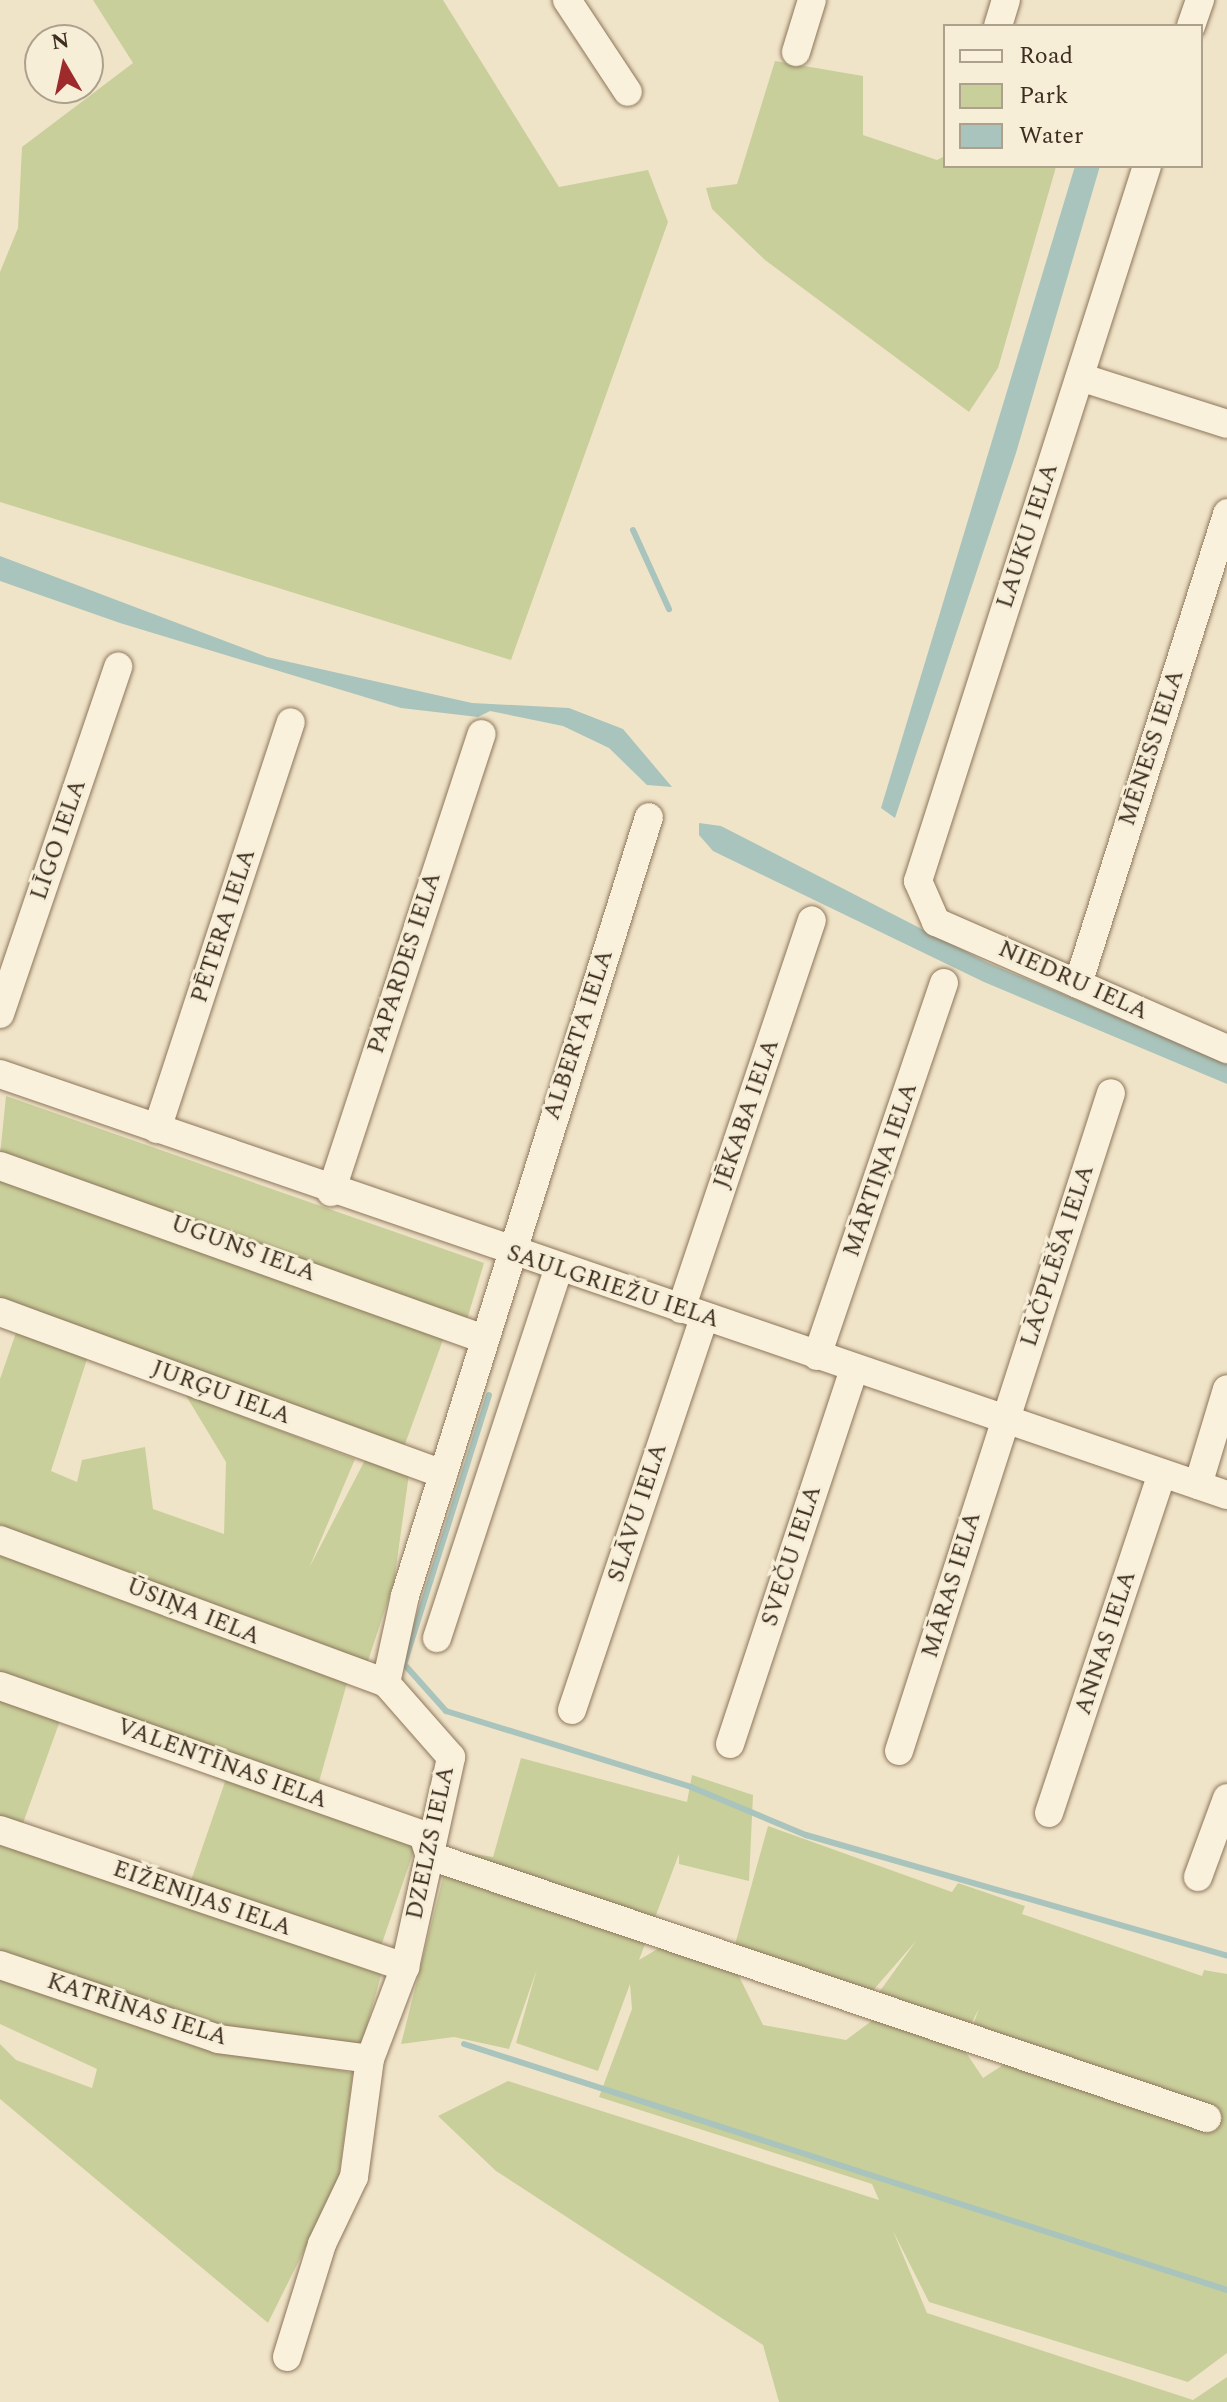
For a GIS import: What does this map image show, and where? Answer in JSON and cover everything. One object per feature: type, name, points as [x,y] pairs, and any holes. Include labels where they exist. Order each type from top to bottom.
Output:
[{"type":"street","points":[[567,0],[628,92]]},
{"type":"street","points":[[796,52],[812,0]]},
{"type":"street","points":[[999,24],[1006,0]]},
{"type":"street","points":[[1192,24],[1200,0]]},
{"type":"street","name":"LAUKU IELA","points":[[924,906],[918,881],[924,852],[1146,168]]},
{"type":"street","points":[[1080,377],[1227,424]]},
{"type":"street","name":"MĒNESS IELA","points":[[1078,984],[1227,513]]},
{"type":"street","name":"LĪGO IELA","points":[[0,1014],[118,667]]},
{"type":"street","name":"PĒTERA IELA","points":[[157,1129],[291,722]]},
{"type":"street","name":"PAPARDES IELA","points":[[331,1192],[482,734]]},
{"type":"street","name":"ALBERTA IELA","points":[[511,1254],[649,817]]},
{"type":"street","name":"NIEDRU IELA","points":[[924,906],[936,922],[1227,1049]]},
{"type":"street","name":"JĒKABA IELA","points":[[692,1313],[812,920]]},
{"type":"street","name":"MĀRTIŅA IELA","points":[[817,1356],[944,983]]},
{"type":"street","name":"SAULGRIEŽU IELA","points":[[0,1076],[511,1254],[1227,1495]]},
{"type":"street","name":"LĀČPLĒŠA IELA","points":[[1004,1419],[1111,1093]]},
{"type":"street","name":"UGUNS IELA","points":[[0,1166],[484,1339]]},
{"type":"street","points":[[386,1683],[443,1474],[511,1254]]},
{"type":"street","points":[[437,1638],[558,1269]]},
{"type":"street","name":"JURĢU IELA","points":[[0,1312],[443,1474]]},
{"type":"street","name":"SLĀVU IELA","points":[[572,1710],[692,1313]]},
{"type":"street","name":"SVEČU IELA","points":[[730,1744],[854,1368]]},
{"type":"street","points":[[1198,1485],[1227,1389]]},
{"type":"street","name":"MĀRAS IELA","points":[[899,1751],[1004,1419]]},
{"type":"street","name":"ANNAS IELA","points":[[1049,1813],[1162,1474]]},
{"type":"street","name":"ŪSIŅA IELA","points":[[0,1540],[386,1683]]},
{"type":"street","name":"DZELZS IELA","points":[[287,2357],[322,2244],[354,2177],[370,2059],[405,1967],[451,1757],[386,1683]]},
{"type":"street","name":"VALENTĪNAS IELA","points":[[0,1686],[423,1835],[430,1856]]},
{"type":"street","points":[[1198,1877],[1227,1798]]},
{"type":"street","name":"EIŽENIJAS IELA","points":[[0,1830],[405,1967]]},
{"type":"street","points":[[430,1856],[1207,2118]]},
{"type":"street","name":"KATRĪNAS IELA","points":[[0,1965],[218,2039],[370,2059]]},
{"type":"green space","points":[[93,0],[443,0],[559,187],[648,170],[668,222],[511,660],[0,502],[0,272],[18,228],[22,147],[79,104],[104,104],[104,85],[133,63]]},
{"type":"green space","points":[[775,61],[863,76],[863,135],[937,160],[943,157],[943,168],[1056,168],[998,368],[969,412],[765,260],[712,209],[706,188],[737,184]]},
{"type":"green space","points":[[6,1096],[484,1263],[465,1326],[0,1155]]},
{"type":"green space","points":[[0,1174],[444,1336],[400,1457],[0,1311]]},
{"type":"green space","points":[[17,1330],[88,1356],[51,1471],[77,1482],[82,1460],[145,1447],[153,1509],[224,1534],[226,1462],[185,1394],[355,1459],[309,1568],[365,1460],[409,1474],[394,1582],[364,1673],[0,1535],[0,1379]]},
{"type":"green space","points":[[0,1548],[347,1683],[317,1789],[0,1677]]},
{"type":"green space","points":[[0,1696],[61,1718],[22,1826],[0,1819]]},
{"type":"green space","points":[[521,1758],[687,1802],[692,1775],[753,1795],[749,1881],[679,1864],[679,1854],[639,1960],[676,1938],[734,1966],[763,2025],[846,2040],[881,2014],[961,2045],[983,2078],[1009,2061],[971,2031],[979,2008],[969,2029],[875,1998],[916,1941],[869,1995],[734,1948],[768,1826],[952,1892],[958,1883],[1025,1906],[1022,1914],[1202,1976],[1204,1970],[1227,1974],[1227,2353],[1188,2382],[929,2302],[893,2231],[927,2313],[1193,2400],[1227,2377],[1227,2402],[779,2402],[763,2345],[496,2171],[438,2116],[508,2081],[879,2200],[872,2184],[599,2097],[632,2009],[630,1984],[598,2071],[516,2043],[537,1969],[509,2049],[454,2037],[401,2044],[450,1850],[493,1857]]},
{"type":"green space","points":[[227,1776],[417,1841],[380,1949],[190,1884]]},
{"type":"green space","points":[[0,1839],[383,1968],[360,2051],[248,2028],[232,2036],[0,1958]]},
{"type":"green space","points":[[0,1972],[228,2049],[353,2073],[338,2182],[268,2323],[0,2099],[0,2044],[16,2060],[92,2088],[97,2069],[0,2024]]},
{"type":"water","points":[[1074,168],[1099,168],[1016,453],[895,818],[881,808]]},
{"type":"water","points":[[0,556],[267,657],[472,703],[569,708],[623,729],[672,787],[647,785],[609,748],[563,726],[490,711],[478,717],[401,708],[120,623],[0,581]]},
{"type":"water","points":[[699,823],[721,826],[986,962],[1227,1063],[1227,1084],[984,982],[713,851],[699,835]]},
{"type":"waterway","points":[[633,530],[669,609]]},
{"type":"waterway","points":[[489,1395],[404,1664],[446,1711],[691,1787],[806,1835],[1227,1956]]},
{"type":"waterway","points":[[464,2044],[1227,2290]]}]
